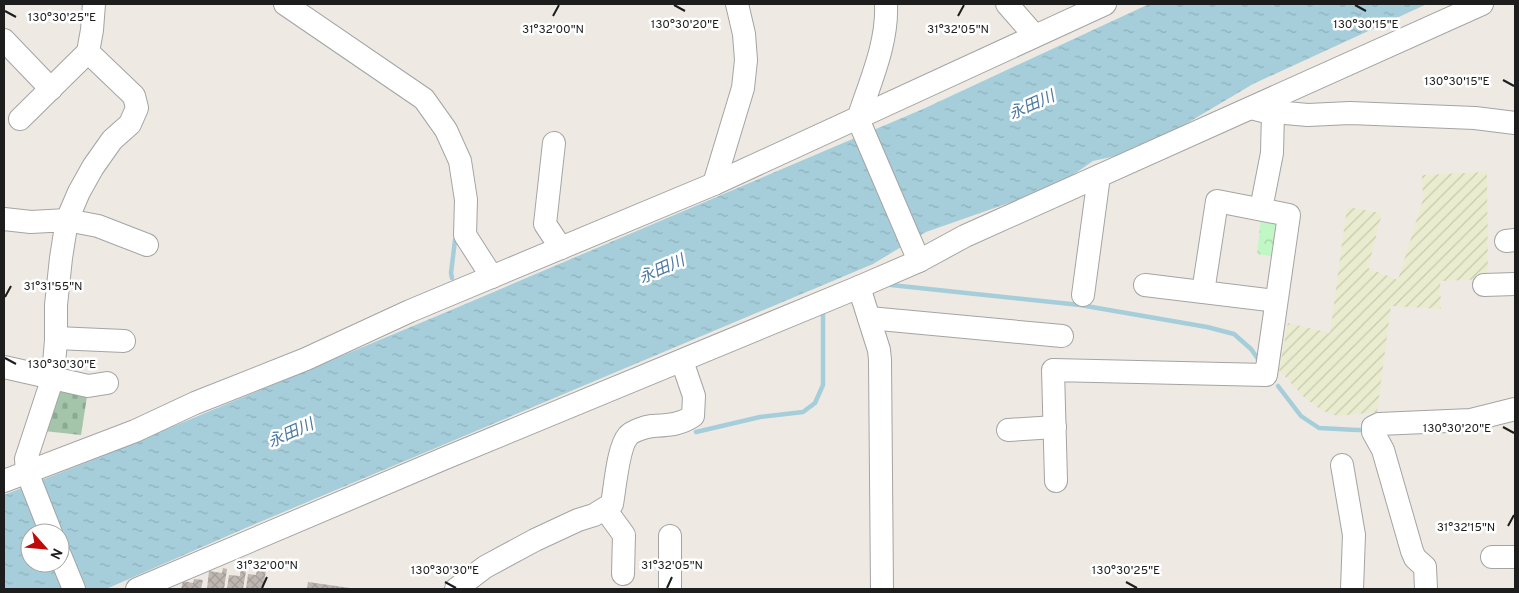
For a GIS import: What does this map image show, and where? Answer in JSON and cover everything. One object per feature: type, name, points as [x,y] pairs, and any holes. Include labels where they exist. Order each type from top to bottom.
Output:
[{"type":"street","points":[[20,120],[88,52],[94,4]]},
{"type":"street","points":[[285,4],[424,99],[446,130],[460,161],[466,200],[465,235],[492,276]]},
{"type":"street","points":[[714,184],[743,88],[746,60],[744,34],[736,4]]},
{"type":"street","points":[[886,4],[886,20],[876,64],[858,119],[919,260]]},
{"type":"street","points":[[1007,4],[1035,36]]},
{"type":"street","points":[[4,481],[28,475],[135,431],[195,403],[306,359],[492,276],[714,184],[1105,4]]},
{"type":"street","points":[[137,589],[443,459],[859,287],[919,260],[965,236],[1482,4]]},
{"type":"street","points":[[4,40],[51,89]]},
{"type":"street","points":[[47,523],[28,475],[26,459],[53,377],[56,305],[67,220],[79,192],[93,167],[112,140],[130,124],[137,108],[134,96],[88,52]]},
{"type":"street","points":[[1251,108],[1308,116],[1350,113],[1475,118],[1515,123]]},
{"type":"street","points":[[1261,210],[1272,153],[1273,112]]},
{"type":"street","points":[[554,143],[545,224],[561,248]]},
{"type":"street","points":[[1084,296],[1099,176]]},
{"type":"street","points":[[1056,480],[1053,370],[1266,375],[1289,215],[1217,201],[1203,292]]},
{"type":"street","points":[[4,220],[31,222],[67,220],[98,226],[147,245]]},
{"type":"street","points":[[1484,285],[1515,284]]},
{"type":"street","points":[[1145,285],[1276,301]]},
{"type":"street","points":[[859,287],[879,350],[880,360],[882,589]]},
{"type":"street","points":[[869,318],[1062,336]]},
{"type":"street","points":[[56,338],[124,341]]},
{"type":"street","points":[[456,589],[485,567],[535,540],[578,520],[594,515],[612,504],[621,448],[628,436],[649,426],[674,425],[686,421],[693,416],[694,396],[682,361]]},
{"type":"street","points":[[4,366],[88,386],[107,383]]},
{"type":"street","points":[[1426,589],[1425,567],[1415,558],[1412,551],[1383,450],[1373,432],[1373,427],[1379,424],[1470,420],[1515,409]]},
{"type":"street","points":[[1008,430],[1055,427]]},
{"type":"street","points":[[1342,465],[1354,535],[1352,589]]},
{"type":"street","points":[[605,509],[624,535],[623,574]]},
{"type":"street","points":[[670,536],[670,589]]},
{"type":"street","points":[[1492,557],[1515,557]]},
{"type":"street","points":[[67,573],[74,589]]},
{"type":"green space","points":[[1487,172],[1488,279],[1440,281],[1441,309],[1391,306],[1377,412],[1337,416],[1321,410],[1304,397],[1279,370],[1288,323],[1330,333],[1347,207],[1382,213],[1368,268],[1398,280],[1423,199],[1422,175]]},
{"type":"green space","points":[[1261,218],[1275,221],[1280,226],[1276,257],[1257,254]]},
{"type":"green space","points":[[64,382],[88,390],[81,435],[44,431]]},
{"type":"water","name":"永田川","points":[[1149,4],[1427,4],[1253,84],[1142,150],[1093,161],[1057,186],[926,232],[873,264],[248,527],[106,589],[4,589],[4,495],[100,457],[923,109]]},
{"type":"building","points":[[223,568],[227,569],[224,589],[207,589],[209,571],[222,573]]},
{"type":"building","points":[[257,569],[266,570],[263,589],[246,589],[248,574],[256,575]]},
{"type":"building","points":[[240,571],[246,571],[243,589],[227,589],[229,575],[240,576]]},
{"type":"building","points":[[194,579],[203,580],[201,589],[181,589],[183,581],[193,583]]},
{"type":"building","points":[[308,582],[350,588],[350,589],[307,589]]},
{"type":"waterway","points":[[452,278],[455,240]]},
{"type":"waterway","points":[[891,285],[1080,305],[1207,327],[1234,334],[1251,349],[1258,359]]},
{"type":"waterway","points":[[696,432],[760,417],[803,412],[815,403],[823,385],[823,312]]},
{"type":"waterway","points":[[1278,386],[1301,416],[1319,428],[1366,430]]}]
